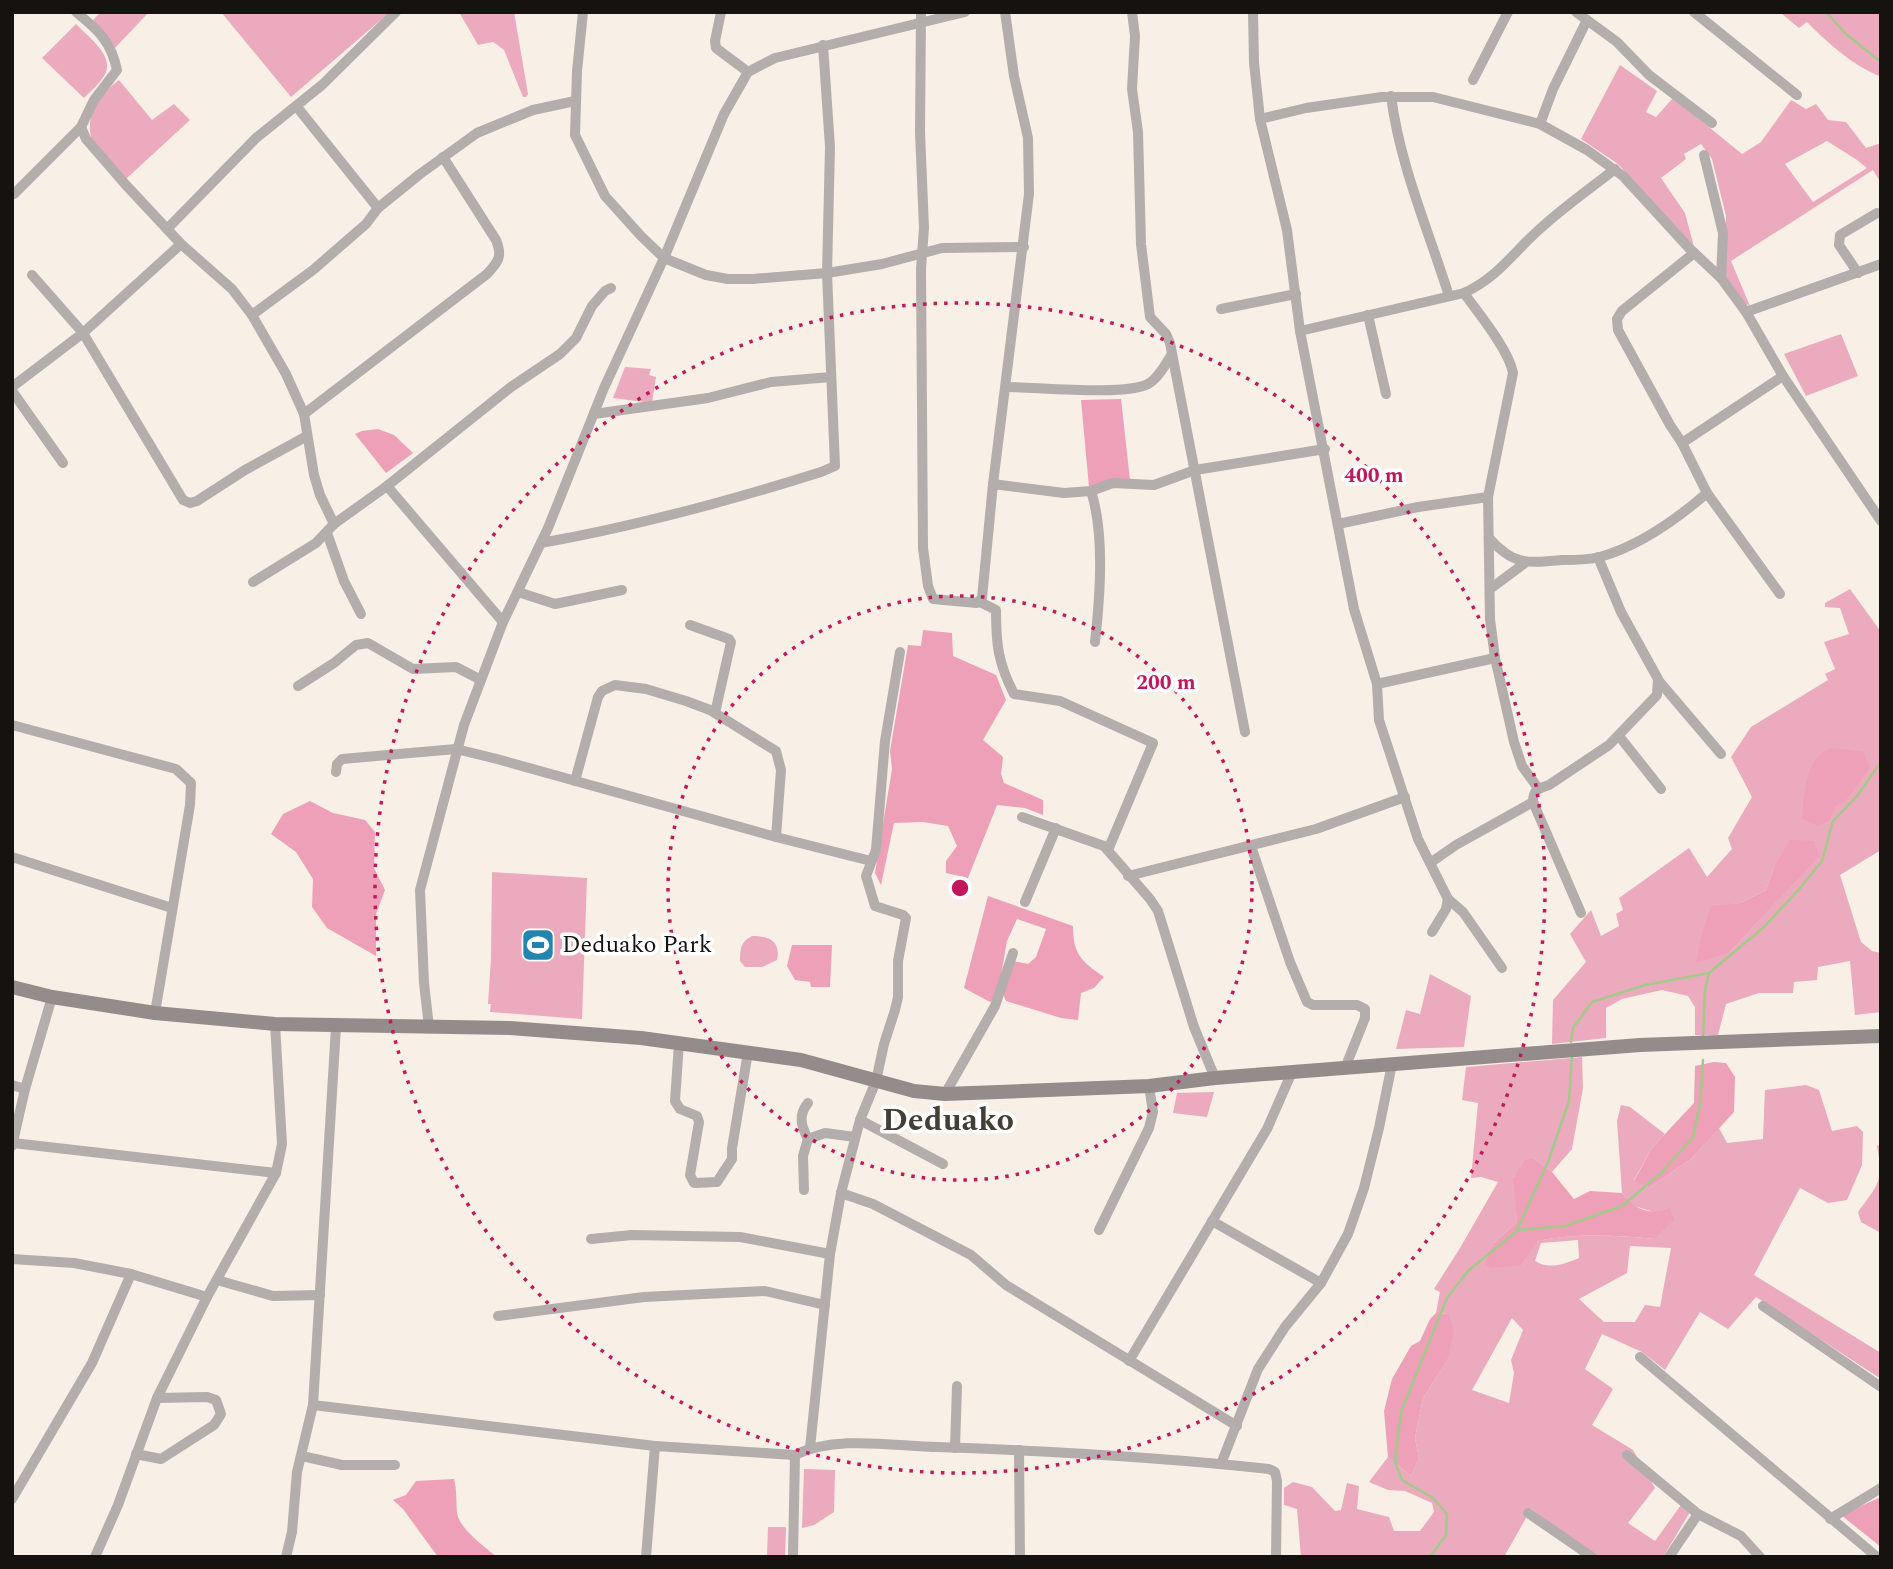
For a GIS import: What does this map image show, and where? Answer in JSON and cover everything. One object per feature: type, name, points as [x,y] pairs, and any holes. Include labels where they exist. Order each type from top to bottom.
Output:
[{"type":"street","points":[[14,194],[81,127],[94,100],[117,70],[113,52],[98,30],[76,12]]},
{"type":"street","points":[[167,229],[256,138],[297,107],[396,12]]},
{"type":"street","points":[[583,12],[575,101],[575,135],[605,195],[664,258],[706,275],[728,279],[827,274],[957,246],[1024,247]]},
{"type":"street","points":[[721,12],[716,48],[748,72]]},
{"type":"street","points":[[429,1027],[424,983],[420,890],[456,749],[503,622],[541,543],[724,114],[748,72],[775,58],[921,17],[965,12]]},
{"type":"street","points":[[980,602],[1029,194],[1029,146],[1014,76],[1005,12]]},
{"type":"street","points":[[1132,12],[1135,36],[1132,89],[1138,132],[1141,244],[1150,317],[1166,334],[1172,354],[1245,732]]},
{"type":"street","points":[[1253,12],[1259,119],[1287,230],[1300,331],[1354,609],[1377,684],[1379,720],[1419,839],[1430,863],[1448,899],[1463,912],[1502,968]]},
{"type":"street","points":[[1474,80],[1508,12]]},
{"type":"street","points":[[1576,12],[1617,42],[1649,75],[1712,122]]},
{"type":"street","points":[[1694,12],[1797,95]]},
{"type":"street","points":[[921,17],[920,132],[924,228],[921,527],[928,586],[933,599],[980,602],[996,610],[996,647],[1002,670],[1014,694],[1060,701],[1153,743],[1108,850]]},
{"type":"street","points":[[1540,124],[1553,89],[1587,20]]},
{"type":"street","points":[[541,543],[698,510],[835,466],[827,274],[830,168],[823,45]]},
{"type":"street","points":[[1259,119],[1391,96],[1433,97],[1540,124],[1615,169],[1693,253],[1721,278],[1783,376],[1881,521]]},
{"type":"street","points":[[1391,96],[1396,134],[1405,168],[1449,296]]},
{"type":"street","points":[[252,314],[313,270],[366,224],[378,208],[477,133],[519,115],[575,101]]},
{"type":"street","points":[[297,107],[378,208]]},
{"type":"street","points":[[81,127],[86,139],[167,229],[232,289],[252,314],[286,374],[304,414],[314,475],[334,524]]},
{"type":"street","points":[[1704,155],[1723,233],[1721,278]]},
{"type":"street","points":[[304,414],[487,275],[499,261],[500,252],[496,240],[443,158]]},
{"type":"street","points":[[1300,331],[1464,293],[1494,276],[1541,227],[1615,169]]},
{"type":"street","points":[[1858,273],[1839,245],[1840,235],[1877,213]]},
{"type":"street","points":[[63,463],[12,389],[83,333],[181,244]]},
{"type":"street","points":[[1693,253],[1622,311],[1617,319],[1618,330],[1707,493],[1780,594]]},
{"type":"street","points":[[1745,313],[1881,264]]},
{"type":"street","points":[[32,275],[83,333],[183,500],[190,503],[197,501],[307,436]]},
{"type":"street","points":[[253,582],[316,543],[334,524],[387,486],[511,387],[560,354],[576,338],[592,306],[611,288]]},
{"type":"street","points":[[1464,293],[1494,335],[1513,373],[1488,497],[1490,619],[1495,659],[1518,756],[1538,788]]},
{"type":"street","points":[[1221,309],[1296,294]]},
{"type":"street","points":[[1368,315],[1386,394]]},
{"type":"street","points":[[1007,387],[1141,387],[1152,382],[1172,354]]},
{"type":"street","points":[[1682,443],[1783,376]]},
{"type":"street","points":[[594,414],[708,398],[771,382],[831,377]]},
{"type":"street","points":[[993,484],[1065,494],[1091,491],[1113,482],[1154,485],[1195,470],[1325,449]]},
{"type":"street","points":[[387,486],[503,622]]},
{"type":"street","points":[[1091,491],[1097,511],[1100,582],[1095,642]]},
{"type":"street","points":[[1489,538],[1507,555],[1525,563],[1598,557],[1653,532],[1707,493]]},
{"type":"street","points":[[1338,524],[1418,507],[1488,497]]},
{"type":"street","points":[[327,533],[344,582],[361,614]]},
{"type":"street","points":[[1598,557],[1621,612],[1658,680],[1721,754]]},
{"type":"street","points":[[1490,589],[1525,563]]},
{"type":"street","points":[[518,592],[555,604],[622,590]]},
{"type":"street","points":[[690,625],[731,642],[715,713]]},
{"type":"street","points":[[298,686],[356,645],[368,643],[413,669],[456,667],[481,680]]},
{"type":"street","points":[[810,1448],[831,1254],[841,1193],[860,1120],[876,1081],[898,997],[898,961],[906,921],[903,915],[875,906],[866,881],[876,850],[885,741],[901,652]]},
{"type":"street","points":[[1377,684],[1495,659]]},
{"type":"street","points":[[1581,913],[1533,802],[1533,794],[1538,788],[1549,785],[1619,736],[1657,695],[1658,680]]},
{"type":"street","points":[[575,780],[598,697],[606,688],[615,685],[646,690],[686,701],[715,713],[768,745],[779,756],[781,770],[776,837]]},
{"type":"street","points":[[12,725],[176,769],[191,783],[190,805],[155,1013]]},
{"type":"street","points":[[1619,736],[1661,789]]},
{"type":"street","points":[[336,772],[337,764],[342,759],[456,749],[871,861]]},
{"type":"street","points":[[1128,876],[1316,829],[1405,797]]},
{"type":"street","points":[[1430,863],[1456,845],[1533,802]]},
{"type":"street","points":[[1022,817],[1100,843],[1150,899],[1158,911],[1194,1027],[1215,1078]]},
{"type":"street","points":[[1026,902],[1056,828]]},
{"type":"street","points":[[1251,846],[1290,962],[1307,1002],[1313,1005],[1357,1005],[1365,1009],[1365,1018],[1345,1068]]},
{"type":"street","points":[[12,857],[172,908]]},
{"type":"street","points":[[1432,932],[1446,909],[1448,899]]},
{"type":"street","points":[[945,1094],[995,1006],[1013,953]]},
{"type":"street","points":[[12,987],[52,997],[155,1013],[275,1024],[569,1032],[680,1042],[828,1066],[914,1091],[945,1094],[1149,1086],[1215,1078],[1640,1045],[1881,1035]]},
{"type":"street","points":[[52,997],[12,1145],[276,1173]]},
{"type":"street","points":[[95,1557],[118,1505],[156,1398],[207,1297],[276,1173],[282,1144],[275,1024]]},
{"type":"street","points":[[286,1557],[292,1532],[297,1472],[313,1405],[336,1027]]},
{"type":"street","points":[[680,1042],[675,1101],[680,1109],[697,1116],[699,1122],[690,1175],[694,1183],[702,1185],[717,1182],[732,1158],[747,1052]]},
{"type":"street","points":[[1221,1464],[1258,1369],[1285,1327],[1321,1283],[1348,1234],[1380,1128],[1392,1064]]},
{"type":"street","points":[[1129,1361],[1274,1116],[1292,1072]]},
{"type":"street","points":[[12,1085],[25,1089]]},
{"type":"street","points":[[1099,1230],[1149,1128],[1153,1112],[1149,1086]]},
{"type":"street","points":[[804,1190],[803,1156],[808,1139],[802,1129],[801,1115],[808,1103]]},
{"type":"street","points":[[860,1120],[943,1164]]},
{"type":"street","points":[[808,1139],[825,1133],[855,1138]]},
{"type":"street","points":[[841,1193],[883,1208],[971,1255],[1006,1285],[1237,1426]]},
{"type":"street","points":[[1212,1221],[1321,1283]]},
{"type":"street","points":[[591,1239],[632,1236],[740,1237],[831,1254]]},
{"type":"street","points":[[12,1259],[74,1263],[131,1274],[207,1297]]},
{"type":"street","points":[[12,1499],[16,1485],[92,1363],[131,1274]]},
{"type":"street","points":[[217,1280],[273,1296],[320,1295]]},
{"type":"street","points":[[498,1316],[653,1296],[765,1292],[825,1305]]},
{"type":"street","points":[[1763,1306],[1881,1388]]},
{"type":"street","points":[[1640,1357],[1877,1557]]},
{"type":"street","points":[[956,1448],[957,1386]]},
{"type":"street","points":[[136,1454],[161,1459],[214,1425],[221,1414],[216,1400],[207,1397],[156,1398]]},
{"type":"street","points":[[313,1405],[655,1446],[795,1455],[810,1448],[846,1444],[1019,1450],[1269,1469],[1275,1472],[1277,1481],[1276,1557]]},
{"type":"street","points":[[646,1557],[655,1446]]},
{"type":"street","points":[[1019,1450],[1020,1557]]},
{"type":"street","points":[[793,1557],[795,1455]]},
{"type":"street","points":[[1627,1455],[1698,1514],[1741,1536],[1760,1557]]},
{"type":"street","points":[[302,1456],[342,1465],[395,1465]]},
{"type":"street","points":[[1830,1519],[1881,1488]]},
{"type":"street","points":[[1528,1513],[1592,1557]]},
{"type":"street","points":[[1669,1557],[1698,1514]]},
{"type":"shaded area","points":[[101,12],[149,12],[115,48],[93,20]]},
{"type":"shaded area","points":[[221,12],[390,12],[291,97]]},
{"type":"shaded area","points":[[459,12],[514,12],[528,94],[526,97],[523,97],[504,50],[493,42],[478,45]]},
{"type":"shaded area","points":[[1780,12],[1881,12],[1881,77],[1841,53],[1807,22],[1799,28]]},
{"type":"shaded area","points":[[76,24],[99,47],[107,62],[104,76],[84,98],[42,58]]},
{"type":"shaded area","points":[[1620,65],[1657,91],[1646,112],[1656,117],[1673,98],[1742,154],[1761,142],[1791,100],[1806,109],[1816,104],[1828,120],[1846,122],[1866,148],[1881,143],[1881,183],[1873,170],[1731,261],[1750,306],[1742,301],[1724,277],[1726,216],[1712,159],[1701,144],[1684,154],[1686,159],[1661,178],[1685,213],[1694,247],[1618,164],[1581,139]],"holes":[[[1827,141],[1867,168],[1813,202],[1785,164]]]},
{"type":"shaded area","points":[[119,80],[152,120],[174,104],[190,120],[126,179],[95,147],[90,127],[98,101]]},
{"type":"shaded area","points":[[1841,334],[1858,376],[1806,396],[1784,354]]},
{"type":"shaded area","points":[[625,367],[651,369],[649,375],[656,377],[652,403],[613,398]]},
{"type":"shaded area","points":[[1121,399],[1130,480],[1089,487],[1081,400]]},
{"type":"shaded area","points":[[378,429],[394,435],[413,453],[386,473],[355,434]]},
{"type":"shaded area","points":[[1850,589],[1881,632],[1881,850],[1840,875],[1861,942],[1872,951],[1881,953],[1881,1012],[1855,1015],[1850,961],[1818,967],[1817,980],[1794,982],[1793,993],[1759,993],[1726,1004],[1718,1035],[1695,1035],[1695,1007],[1688,996],[1662,990],[1622,999],[1606,1008],[1606,1038],[1552,1044],[1553,1000],[1586,962],[1570,934],[1591,910],[1601,936],[1619,926],[1616,914],[1623,910],[1619,898],[1689,848],[1707,877],[1732,849],[1728,838],[1752,797],[1731,757],[1751,727],[1828,680],[1825,674],[1835,669],[1824,642],[1849,634],[1840,608],[1825,607],[1825,603]],"holes":[[[1774,867],[1788,889],[1730,952],[1711,907],[1740,903],[1766,890]]]},
{"type":"shaded area","points":[[923,630],[952,633],[953,656],[996,675],[1006,700],[983,740],[1003,757],[1001,774],[1004,783],[1043,800],[1043,815],[1025,808],[997,805],[968,878],[946,873],[946,861],[957,846],[948,826],[923,822],[894,823],[881,885],[875,873],[892,769],[890,751],[908,645],[921,646]]},
{"type":"shaded area","points":[[1832,748],[1863,752],[1870,767],[1847,799],[1835,807],[1830,820],[1818,826],[1802,818],[1805,787],[1816,760]]},
{"type":"shaded area","points":[[310,801],[333,813],[365,820],[375,832],[374,868],[385,890],[376,914],[376,956],[327,928],[312,907],[313,879],[296,852],[271,834],[283,814]]},
{"type":"shaded area","points":[[1790,840],[1814,841],[1819,856],[1730,952],[1696,963],[1711,906],[1740,903],[1766,890],[1774,867]]},
{"type":"shaded area","name":"Deduako Park","points":[[492,872],[587,878],[582,1019],[490,1012],[491,1004],[488,1004]]},
{"type":"shaded area","points":[[988,896],[1073,926],[1075,944],[1080,956],[1104,977],[1094,988],[1081,993],[1078,1020],[1061,1018],[1006,1001],[1002,992],[1013,961],[1028,964],[1036,957],[1046,929],[1017,919],[1007,941],[997,997],[990,1002],[964,988]]},
{"type":"shaded area","points":[[752,936],[772,941],[777,948],[777,960],[762,967],[745,967],[740,961],[741,949],[743,943]]},
{"type":"shaded area","points":[[792,945],[832,945],[830,987],[811,987],[810,982],[795,980],[787,966]]},
{"type":"shaded area","points":[[1430,974],[1471,996],[1464,1047],[1396,1049],[1406,1010],[1420,1014]]},
{"type":"shaded area","points":[[1582,1057],[1583,1088],[1572,1149],[1552,1172],[1533,1158],[1514,1177],[1517,1222],[1494,1243],[1522,1265],[1536,1241],[1595,1236],[1654,1239],[1657,1213],[1631,1205],[1622,1193],[1617,1121],[1621,1105],[1630,1107],[1665,1134],[1652,1148],[1634,1180],[1649,1188],[1691,1159],[1719,1128],[1727,1143],[1763,1139],[1765,1090],[1806,1085],[1819,1090],[1832,1131],[1857,1126],[1863,1132],[1862,1165],[1847,1200],[1828,1203],[1800,1188],[1754,1275],[1881,1353],[1881,1379],[1756,1297],[1728,1329],[1700,1312],[1665,1370],[1642,1352],[1602,1334],[1585,1369],[1613,1389],[1592,1425],[1633,1450],[1655,1488],[1628,1523],[1655,1541],[1681,1505],[1690,1512],[1663,1557],[1597,1557],[1531,1509],[1504,1557],[1301,1557],[1297,1509],[1284,1505],[1284,1488],[1293,1482],[1312,1487],[1335,1511],[1341,1510],[1347,1483],[1359,1486],[1357,1509],[1389,1517],[1394,1531],[1420,1531],[1434,1512],[1432,1503],[1405,1491],[1388,1490],[1369,1482],[1388,1457],[1411,1476],[1419,1458],[1415,1438],[1423,1398],[1447,1361],[1448,1314],[1436,1313],[1440,1292],[1434,1289],[1498,1182],[1481,1177],[1471,1178],[1478,1103],[1462,1100],[1466,1067]],"holes":[[[1578,1240],[1579,1258],[1551,1266],[1535,1261],[1541,1243]],[[1630,1246],[1671,1248],[1660,1307],[1645,1305],[1635,1322],[1604,1322],[1579,1299],[1627,1273]],[[1512,1318],[1523,1330],[1511,1360],[1514,1373],[1509,1403],[1472,1390]]]},
{"type":"shaded area","points":[[1714,1062],[1726,1063],[1735,1077],[1734,1112],[1691,1159],[1649,1188],[1634,1181],[1652,1148],[1694,1103],[1695,1066]]},
{"type":"shaded area","points":[[1214,1092],[1207,1117],[1173,1113],[1177,1093]]},
{"type":"shaded area","points":[[1881,1144],[1881,1233],[1861,1222],[1858,1212],[1878,1182],[1880,1168],[1877,1146]]},
{"type":"shaded area","points":[[1533,1158],[1552,1172],[1574,1199],[1590,1191],[1622,1193],[1632,1204],[1643,1210],[1670,1208],[1674,1220],[1654,1239],[1595,1236],[1537,1241],[1522,1265],[1491,1268],[1485,1264],[1494,1243],[1517,1222],[1513,1179],[1525,1160]]},
{"type":"shaded area","points":[[1436,1313],[1448,1314],[1454,1330],[1447,1361],[1423,1398],[1415,1438],[1419,1458],[1411,1476],[1388,1457],[1384,1411],[1392,1379],[1411,1346],[1420,1341],[1430,1319]]},
{"type":"shaded area","points":[[804,1469],[835,1470],[834,1512],[814,1525],[802,1528]]},
{"type":"shaded area","points":[[454,1479],[457,1512],[462,1524],[497,1557],[438,1557],[403,1509],[393,1500],[406,1495],[416,1481]]},
{"type":"shaded area","points":[[1881,1497],[1881,1547],[1841,1515]]},
{"type":"shaded area","points":[[768,1527],[786,1527],[785,1556],[767,1556]]},
{"type":"waterway","points":[[1826,12],[1846,34],[1881,62]]},
{"type":"waterway","points":[[1703,1038],[1705,990],[1709,973],[1764,927],[1801,887],[1822,861],[1833,821],[1857,796],[1881,762]]},
{"type":"waterway","points":[[1571,1042],[1573,1028],[1592,1002],[1645,985],[1709,973]]},
{"type":"waterway","points":[[1518,1228],[1548,1162],[1569,1101],[1572,1056]]},
{"type":"waterway","points":[[1430,1557],[1446,1535],[1447,1514],[1433,1498],[1402,1480],[1395,1462],[1401,1412],[1447,1298],[1468,1271],[1518,1230],[1565,1226],[1622,1206],[1662,1172],[1693,1137],[1700,1104],[1703,1060]]},
{"type":"place","name":"Deduako Park","points":[[538,945]]},
{"type":"district","name":"Deduako","points":[[948,1120]]}]
